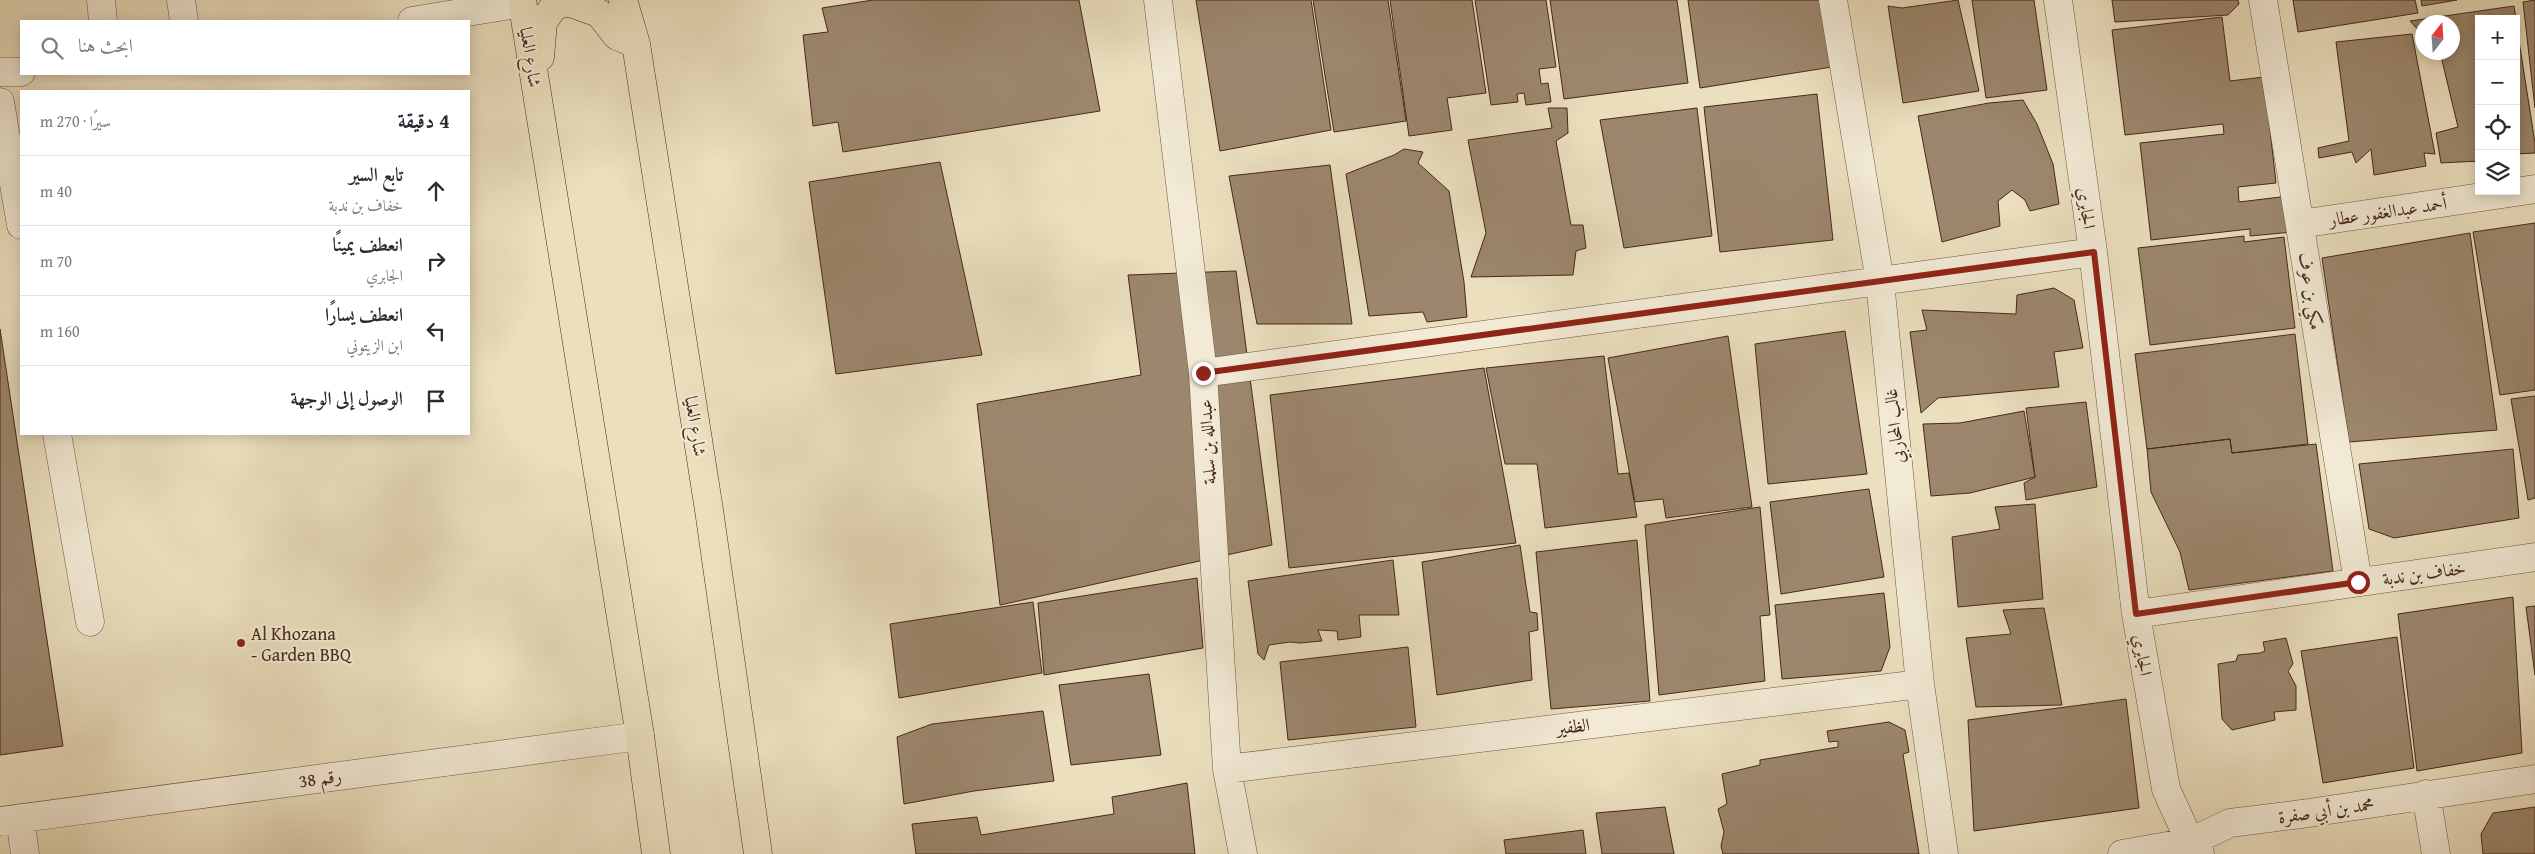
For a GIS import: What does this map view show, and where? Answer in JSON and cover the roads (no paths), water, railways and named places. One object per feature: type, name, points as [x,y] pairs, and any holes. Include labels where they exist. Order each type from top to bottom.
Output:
[{"type":"main road","name":"شارع العليا","points":[[623,0],[636,44],[709,510],[758,854]]},
{"type":"main road","name":"شارع العليا","points":[[522,2],[640,736],[656,854]]},
{"type":"main road","points":[[540,107],[543,22],[554,6],[568,2],[599,14],[616,36],[636,44]]},
{"type":"street","points":[[101,0],[103,20]]},
{"type":"street","points":[[181,0],[184,20]]},
{"type":"street","name":"عبدالله بن سلمة","points":[[1158,0],[1203,373],[1227,769],[1243,854]]},
{"type":"street","name":"غالب المحاربي","points":[[1833,0],[1880,282],[1920,684],[1944,854]]},
{"type":"street","name":"الجابري","points":[[2058,0],[2094,252],[2136,614],[2166,789],[2195,848]]},
{"type":"street","name":"مكي بن عوف","points":[[2263,0],[2358,582]]},
{"type":"street","points":[[418,14],[522,2]]},
{"type":"street","points":[[0,72],[20,72]]},
{"type":"street","points":[[0,102],[20,219]]},
{"type":"street","name":"أحمد عبدالغفور عطار","points":[[2300,224],[2535,189]]},
{"type":"street","points":[[1203,373],[2094,252]]},
{"type":"street","points":[[57,435],[90,622]]},
{"type":"street","name":"خفاف بن ندبة","points":[[2136,614],[2535,557]]},
{"type":"street","name":"الظفير","points":[[1227,769],[1920,684]]},
{"type":"street","name":"رقم 38","points":[[10,819],[640,736]]},
{"type":"street","name":"محمد بن أبي صفرة","points":[[2122,854],[2195,848],[2230,823],[2535,779]]},
{"type":"street","points":[[2426,794],[2436,854]]},
{"type":"street","points":[[10,819],[25,854]]},
{"type":"place","name":"Al Khozana - Garden BBQ","points":[[241,643]]}]
